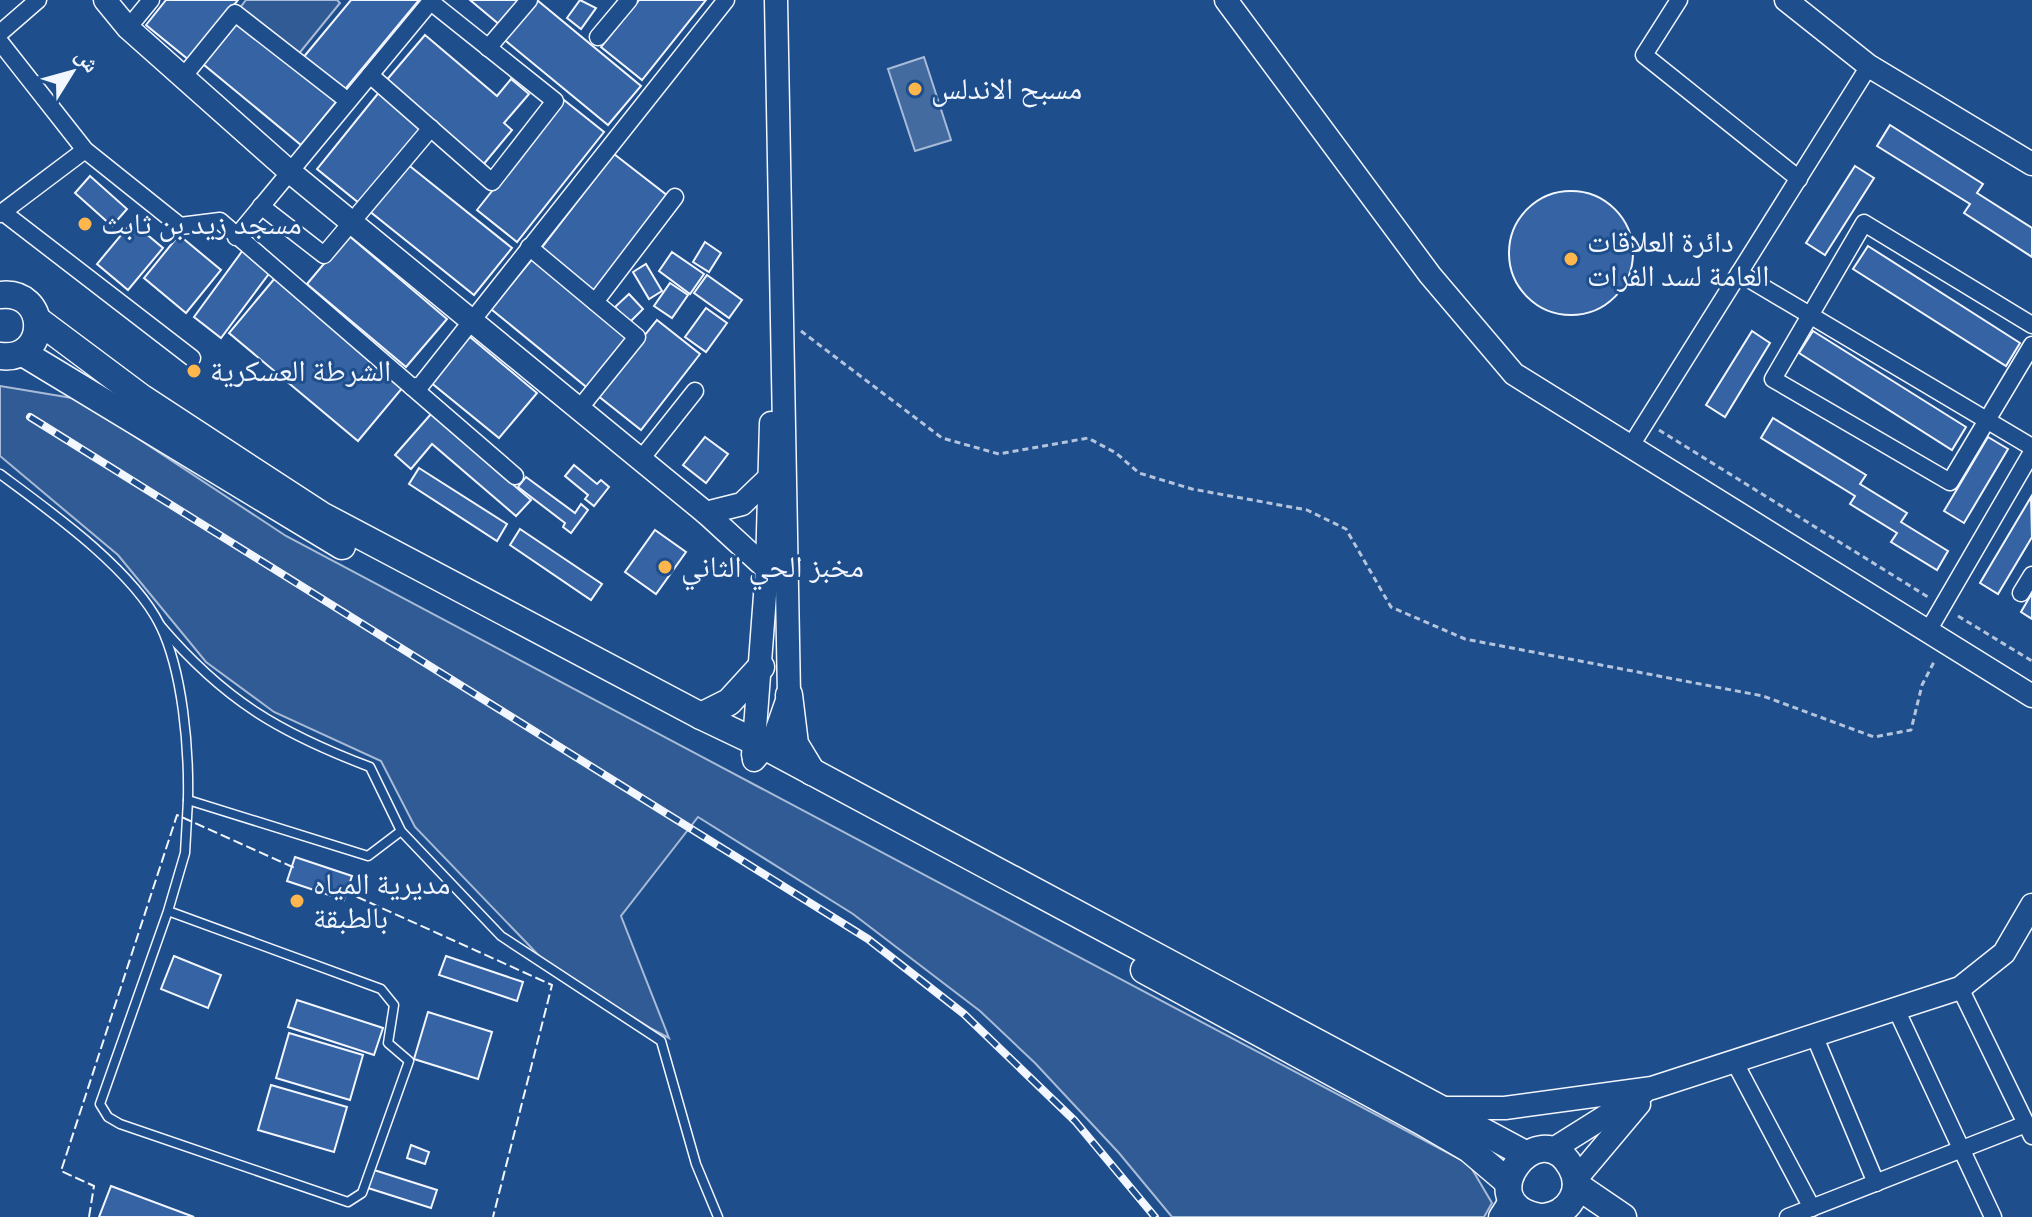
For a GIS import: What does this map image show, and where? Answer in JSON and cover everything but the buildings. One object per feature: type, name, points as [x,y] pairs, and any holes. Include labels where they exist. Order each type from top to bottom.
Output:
[{"type":"main road","points":[[105,0],[128,28],[289,171],[776,573]]},
{"type":"main road","points":[[757,749],[761,667],[776,573],[786,419],[779,324],[776,0]]},
{"type":"main road","points":[[1226,0],[1430,275],[1514,374],[1632,444],[2032,696]]},
{"type":"main road","points":[[1786,0],[1869,66],[2032,164]]},
{"type":"main road","points":[[3,292],[28,302],[39,321],[142,398],[321,515],[701,716],[1421,1121],[1469,1149],[1507,1199],[1522,1210],[1549,1217],[1568,1206],[1576,1182],[1652,1088]]},
{"type":"main road","points":[[6,356],[36,340],[39,321]]},
{"type":"main road","points":[[779,324],[769,478],[793,736],[812,772]]},
{"type":"main road","points":[[6,356],[310,529],[757,749],[812,772],[1440,1108],[1538,1152],[1567,1161],[1576,1182],[1623,1217]]},
{"type":"main road","points":[[706,513],[742,504],[769,478]]},
{"type":"main road","points":[[701,716],[741,692],[761,667]]},
{"type":"main road","points":[[757,749],[782,721],[789,695]]},
{"type":"main road","points":[[1440,1108],[1505,1108],[1652,1088],[1960,988],[2004,953],[2032,905]]},
{"type":"main road","points":[[1507,1199],[1515,1164],[1652,1088]]},
{"type":"street","points":[[0,33],[38,0]]},
{"type":"street","points":[[128,28],[151,0]]},
{"type":"street","points":[[488,48],[529,0]]},
{"type":"street","points":[[598,37],[629,0]]},
{"type":"street","points":[[412,387],[421,385],[726,0]]},
{"type":"street","points":[[1679,0],[1644,55],[1799,179]]},
{"type":"street","points":[[236,237],[289,171],[432,1],[555,101],[492,182],[370,75]]},
{"type":"street","points":[[183,77],[235,13],[348,101]]},
{"type":"street","points":[[0,42],[85,150],[180,226],[220,221],[515,476]]},
{"type":"street","points":[[1632,444],[1869,66]]},
{"type":"street","points":[[261,206],[324,255],[431,128]]},
{"type":"street","points":[[85,150],[2,214],[192,358]]},
{"type":"street","points":[[595,302],[675,197]]},
{"type":"street","points":[[2032,325],[1864,223],[1773,379],[1950,482],[2032,345]]},
{"type":"street","points":[[529,247],[637,337],[579,409]]},
{"type":"street","points":[[1739,273],[1987,420],[2032,450],[1943,606],[1936,636]]},
{"type":"street","points":[[641,459],[695,391]]},
{"type":"street","points":[[2021,593],[2032,575]]},
{"type":"street","points":[[1788,1217],[1962,1149],[2029,1130],[1960,988]]},
{"type":"street","points":[[1896,1009],[1993,1217]]},
{"type":"street","points":[[1814,1035],[1876,1183]]},
{"type":"street","points":[[1734,1061],[1812,1208]]},
{"type":"lane","points":[[0,474],[110,561],[198,670],[256,714],[329,751],[370,767],[401,831],[501,936],[661,1041],[696,1164],[718,1217]]},
{"type":"lane","points":[[160,625],[189,746],[185,853],[168,911],[100,1104],[108,1117],[348,1202],[356,1198],[362,1193],[409,1061],[388,1043],[394,1005],[390,996],[381,989],[168,911]]},
{"type":"lane","points":[[188,800],[368,856],[401,831]]},
{"type":"path","points":[[779,324],[942,438],[999,454],[1088,438],[1116,453],[1139,473],[1192,489],[1307,510],[1346,529],[1391,607],[1465,639],[1763,696],[1874,737],[1911,730],[1936,636]]},
{"type":"path","points":[[1645,422],[2032,661]]},
{"type":"shaded area","points":[[246,0],[337,0],[340,3],[297,56],[239,9]]},
{"type":"shaded area","points":[[924,57],[951,140],[915,151],[888,69]]},
{"type":"shaded area","points":[[0,386],[78,399],[286,536],[1469,1164],[1492,1203],[1484,1217],[1172,1217],[1119,1153],[1035,1063],[980,1011],[853,914],[698,817],[621,916],[669,1038],[652,1029],[547,964],[415,827],[381,761],[274,712],[206,662],[118,555],[0,456]]},
{"type":"railway","points":[[30,417],[868,939],[964,1014],[1075,1121],[1155,1217]]},
{"type":"fence","points":[[89,1217],[94,1186],[61,1171],[177,815],[297,869]]},
{"type":"fence","points":[[344,891],[552,985],[493,1217]]},
{"type":"place","name":"مسبح الاندلس","points":[[915,89]]},
{"type":"place","name":"مسجد زيد بن ثابث","points":[[85,224]]},
{"type":"place","name":"دائرة العلاقات العامة لسد الفرات","points":[[1571,259]]},
{"type":"place","name":"الشرطة العسكرية","points":[[194,371]]},
{"type":"place","name":"مخبز الحي الثاني","points":[[665,567]]},
{"type":"place","name":"مديرية المياه بالطبقة","points":[[297,901]]}]
